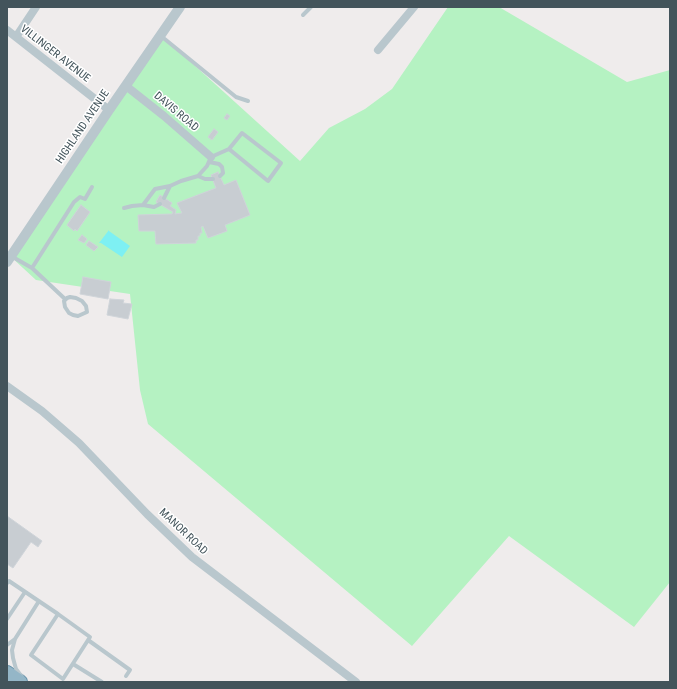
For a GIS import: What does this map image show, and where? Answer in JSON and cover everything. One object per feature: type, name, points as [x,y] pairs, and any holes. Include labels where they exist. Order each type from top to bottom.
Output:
[{"type":"highway","points":[[7,673],[20,682]]},
{"type":"street","points":[[16,37],[36,7]]},
{"type":"street","name":"HIGHLAND AVENUE","points":[[8,258],[180,7]]},
{"type":"street","points":[[378,50],[414,7]]},
{"type":"street","name":"VILLINGER AVENUE","points":[[7,30],[108,110]]},
{"type":"street","name":"DAVIS ROAD","points":[[126,86],[164,116],[210,159]]},
{"type":"street","name":"MANOR ROAD","points":[[7,386],[42,411],[79,443],[147,514],[192,557],[356,682]]},
{"type":"lane","points":[[303,15],[311,7]]},
{"type":"lane","points":[[161,36],[235,96],[240,99],[248,100]]},
{"type":"lane","points":[[143,205],[154,190],[198,176],[207,166],[210,159],[229,148],[242,133],[282,163],[268,181],[229,148]]},
{"type":"lane","points":[[210,159],[222,167],[223,172],[220,176]]},
{"type":"lane","points":[[198,176],[205,179],[213,179]]},
{"type":"lane","points":[[164,198],[170,186]]},
{"type":"lane","points":[[32,268],[74,202],[80,197],[85,199],[92,187]]},
{"type":"lane","points":[[124,208],[143,205],[154,207],[160,204]]},
{"type":"lane","points":[[8,258],[32,268],[65,299],[65,306],[69,313],[80,316],[87,311],[85,305],[79,299],[70,297],[65,299]]},
{"type":"lane","points":[[8,581],[40,601],[90,637],[63,679],[31,655],[58,614]]},
{"type":"lane","points":[[7,619],[25,592]]},
{"type":"lane","points":[[26,682],[16,669],[12,650],[15,639],[40,601]]},
{"type":"lane","points":[[7,645],[15,639]]},
{"type":"lane","points":[[88,640],[130,670],[126,676]]},
{"type":"lane","points":[[73,664],[102,682]]},
{"type":"green space","points":[[448,7],[499,7],[627,82],[670,70],[670,582],[634,627],[509,536],[412,646],[148,424],[140,390],[130,294],[36,280],[10,256],[161,35],[300,161],[329,128],[365,109],[392,89]]},
{"type":"water","points":[[109,230],[130,246],[122,257],[99,243]]},
{"type":"building","points":[[227,114],[230,116],[227,120],[224,118]]},
{"type":"building","points":[[214,129],[218,132],[212,140],[208,137]]},
{"type":"building","points":[[218,172],[224,185],[236,180],[250,215],[225,225],[227,231],[208,238],[203,226],[201,227],[202,233],[198,236],[196,243],[156,244],[155,231],[139,231],[138,215],[172,214],[173,212],[156,202],[160,195],[172,203],[170,206],[176,210],[175,214],[182,213],[177,203],[216,188],[211,175]]},
{"type":"building","points":[[81,205],[90,212],[77,231],[75,229],[74,231],[67,225]]},
{"type":"building","points":[[82,235],[87,239],[84,243],[78,240]]},
{"type":"building","points":[[89,241],[98,247],[94,251],[86,245]]},
{"type":"building","points":[[83,277],[111,282],[108,299],[80,294]]},
{"type":"building","points":[[110,299],[124,300],[123,303],[132,304],[128,319],[107,315]]},
{"type":"building","points":[[7,516],[42,541],[38,547],[31,542],[13,568],[7,564]]}]
